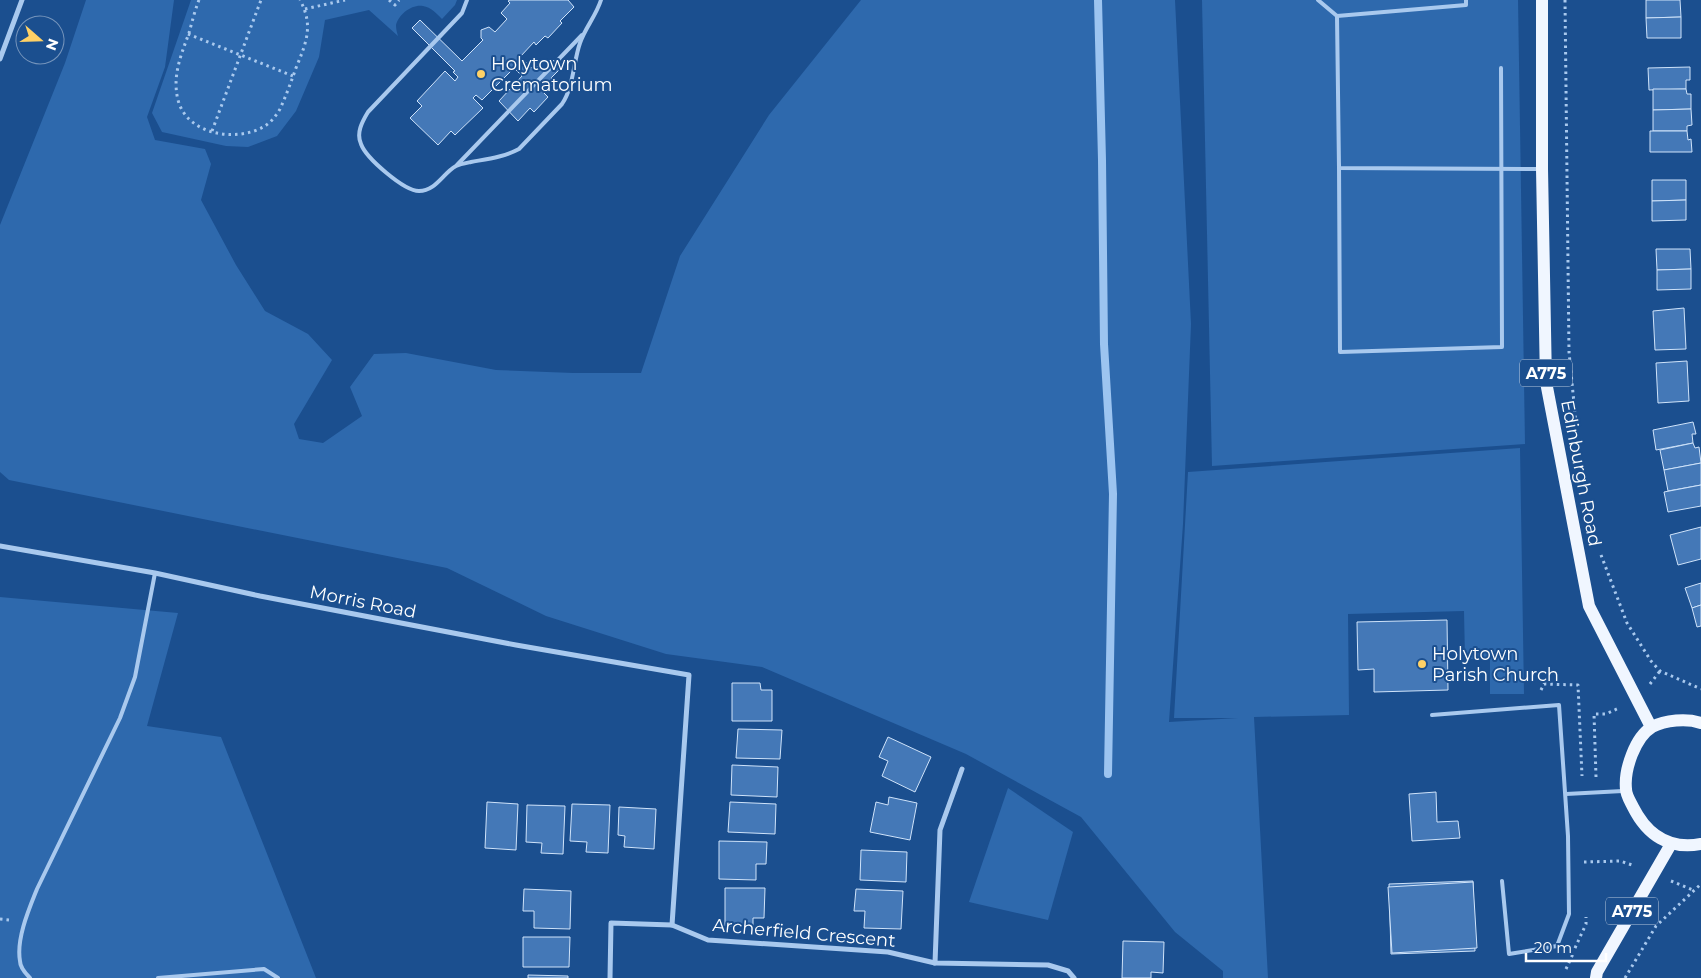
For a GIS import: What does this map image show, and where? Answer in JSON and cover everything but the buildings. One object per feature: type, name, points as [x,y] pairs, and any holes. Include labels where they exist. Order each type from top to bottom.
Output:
[{"type":"main road","name":"Edinburgh Road","points":[[1542,0],[1542,169],[1546,382],[1589,606],[1651,727]]},
{"type":"main road","points":[[1701,723],[1683,720],[1665,722],[1651,727],[1634,749],[1626,776],[1626,791],[1641,823],[1653,835],[1671,844],[1686,846],[1701,844]]},
{"type":"main road","name":"A775","points":[[1596,978],[1597,972],[1671,844]]},
{"type":"street","points":[[0,59],[22,0]]},
{"type":"street","name":"Morris Road","points":[[0,546],[155,573],[260,596],[497,642],[689,675],[685,708],[672,925]]},
{"type":"street","points":[[935,963],[940,830],[962,769]]},
{"type":"street","name":"Archerfield Crescent","points":[[610,978],[611,923],[672,925],[708,940],[888,952],[935,963],[1048,966],[1068,972],[1074,978]]},
{"type":"lane","points":[[467,0],[462,13],[368,112],[362,122],[359,132],[360,143],[366,153],[401,184],[410,189],[419,191],[429,189],[438,183],[584,33]]},
{"type":"lane","points":[[1318,0],[1337,16],[1466,6],[1466,0]]},
{"type":"lane","points":[[457,165],[510,154],[519,149],[568,95],[580,43],[601,1]]},
{"type":"lane","points":[[1337,16],[1340,352],[1502,347],[1501,68]]},
{"type":"lane","points":[[1339,165],[1339,168],[1542,169]]},
{"type":"lane","points":[[30,978],[20,963],[20,944],[26,915],[37,888],[120,718],[135,677],[155,573]]},
{"type":"lane","points":[[1432,715],[1559,706],[1566,794],[1569,914],[1557,946],[1509,954],[1502,881]]},
{"type":"lane","points":[[1566,794],[1626,791]]},
{"type":"lane","points":[[158,978],[264,969],[278,978]]},
{"type":"path","points":[[199,0],[176,70],[178,101],[182,112],[192,122],[229,136],[250,132],[265,126],[274,119],[280,109],[307,41],[308,29],[300,0]]},
{"type":"path","points":[[212,131],[261,0]]},
{"type":"path","points":[[304,9],[345,0]]},
{"type":"path","points":[[389,0],[395,5],[400,0]]},
{"type":"path","points":[[1565,0],[1569,352],[1577,431]]},
{"type":"path","points":[[188,34],[293,76]]},
{"type":"path","points":[[1598,546],[1628,624],[1651,662],[1660,671],[1701,688]]},
{"type":"path","points":[[1596,792],[1594,714],[1606,714],[1638,701],[1660,671]]},
{"type":"path","points":[[1625,978],[1656,926],[1701,884]]},
{"type":"shaded area","points":[[86,0],[174,0],[165,67],[147,117],[155,140],[205,149],[211,164],[201,200],[236,265],[265,311],[308,334],[332,360],[294,424],[299,439],[323,443],[362,416],[350,387],[374,354],[406,353],[496,370],[641,373],[680,256],[769,115],[861,0],[1175,0],[1191,324],[1183,524],[1169,722],[1238,718],[1174,718],[1188,472],[1520,448],[1524,694],[1490,694],[1490,659],[1465,659],[1464,611],[1348,614],[1349,715],[1254,717],[1268,978],[1223,978],[1223,971],[1175,932],[1081,817],[966,754],[762,667],[666,654],[546,616],[447,568],[9,480],[0,472],[0,225],[65,63]]},
{"type":"shaded area","points":[[191,0],[457,0],[455,5],[442,19],[429,8],[419,6],[410,8],[403,14],[396,25],[398,36],[369,10],[325,20],[319,57],[296,111],[277,136],[248,147],[226,146],[162,132],[152,113]]},
{"type":"shaded area","points":[[1202,0],[1518,0],[1525,444],[1212,466]]},
{"type":"shaded area","points":[[0,597],[178,613],[147,726],[221,737],[316,978],[0,978]]},
{"type":"shaded area","points":[[1008,788],[1073,832],[1048,920],[969,902]]},
{"type":"waterway","points":[[1098,0],[1104,344],[1113,494],[1108,774]]},
{"type":"place","name":"Holytown Crematorium","points":[[481,74]]},
{"type":"place","name":"Holytown Parish Church","points":[[1422,664]]}]
